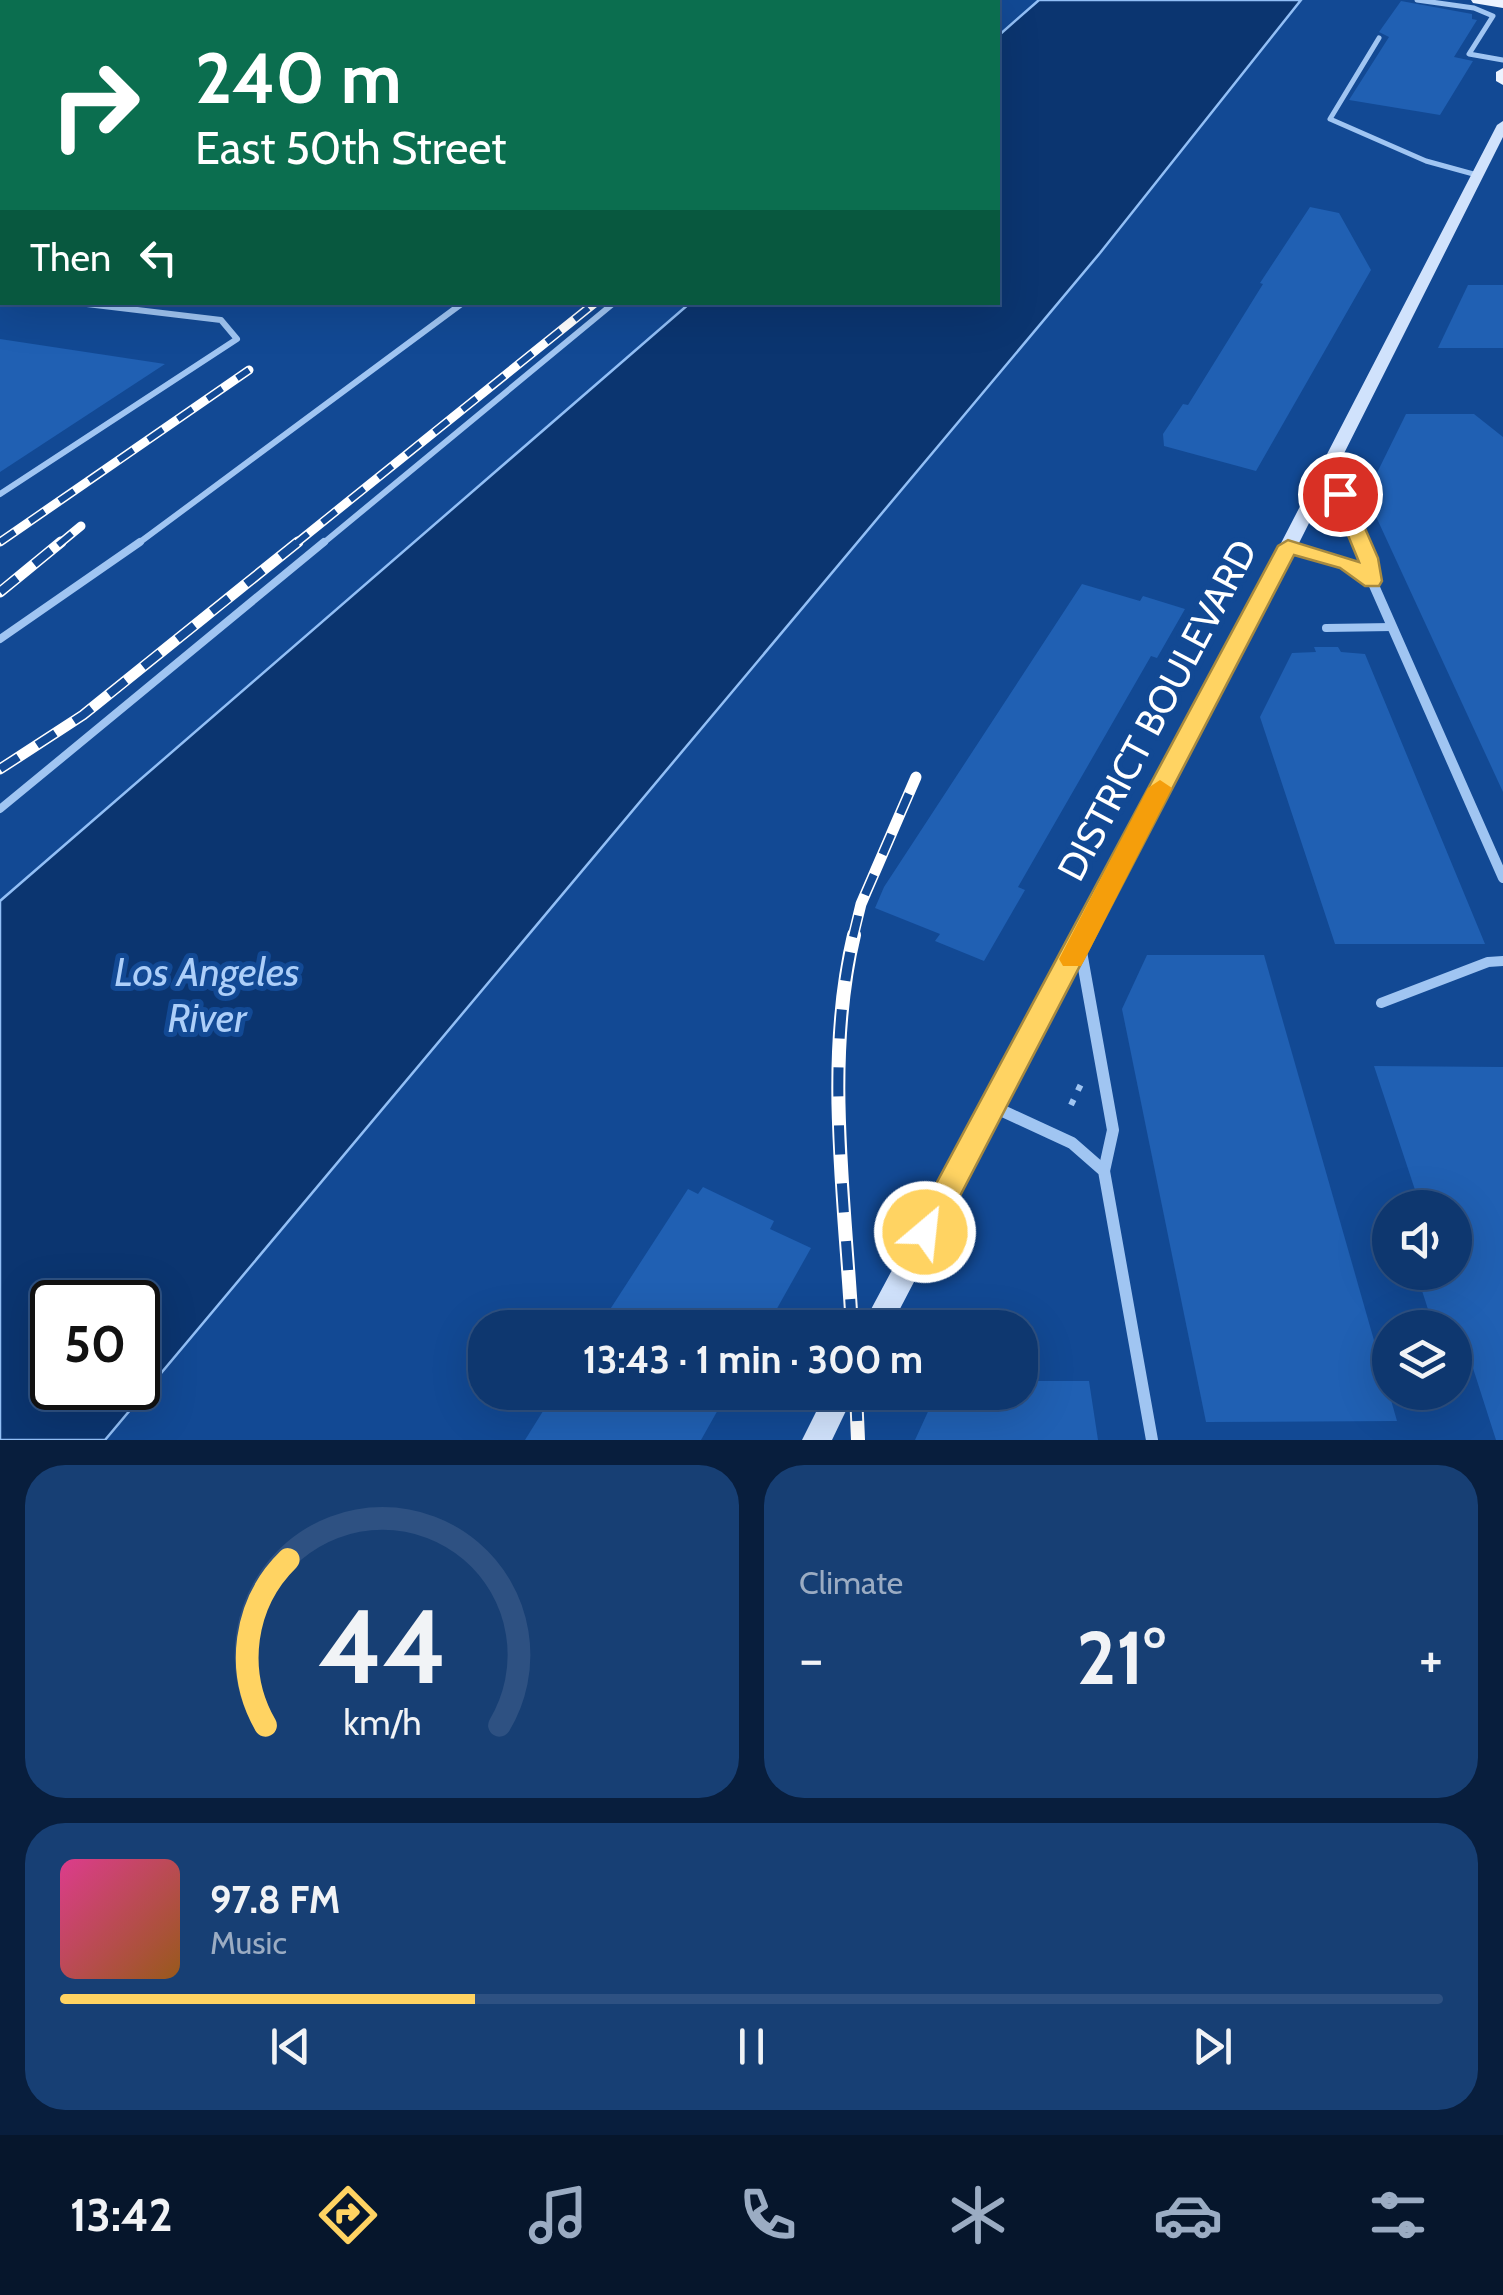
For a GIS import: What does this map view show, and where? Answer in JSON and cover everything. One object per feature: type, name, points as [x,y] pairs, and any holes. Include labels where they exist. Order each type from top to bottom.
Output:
[{"type":"main road","points":[[1478,0],[1503,4]]},
{"type":"main road","points":[[1503,72],[1503,80]]},
{"type":"main road","name":"DISTRICT BOULEVARD","points":[[884,1310],[1080,945],[1477,175],[1501,136]]},
{"type":"main road","points":[[817,1440],[832,1410]]},
{"type":"street","points":[[1329,467],[1368,558],[1372,581],[1503,878]]},
{"type":"street","points":[[1288,546],[1347,563],[1372,581]]},
{"type":"street","points":[[1080,945],[1113,1130],[1104,1171],[1152,1440]]},
{"type":"street","points":[[992,1106],[1072,1143],[1104,1171]]},
{"type":"lane","points":[[1417,0],[1474,8],[1493,16],[1470,54],[1503,60]]},
{"type":"lane","points":[[1379,38],[1330,120],[1426,162],[1477,175]]},
{"type":"lane","points":[[0,494],[237,338],[220,320],[95,305]]},
{"type":"lane","points":[[0,638],[128,551],[460,305]]},
{"type":"lane","points":[[0,809],[611,305]]},
{"type":"lane","points":[[1326,628],[1392,628]]},
{"type":"lane","points":[[1381,1003],[1488,962],[1503,961]]},
{"type":"path","points":[[1071,1105],[1084,1077]]},
{"type":"water","name":"Los Angeles River","points":[[1039,0],[1301,0],[1100,253],[160,1374],[160,1280],[30,1280],[30,1410],[130,1410],[105,1440],[0,1440],[0,901],[688,305],[1000,305],[1000,34]]},
{"type":"building","points":[[1401,1],[1472,14],[1472,19],[1477,20],[1454,57],[1473,61],[1440,115],[1349,100],[1389,37],[1379,32]]},
{"type":"building","points":[[1310,207],[1339,213],[1371,270],[1256,471],[1164,446],[1163,434],[1183,404],[1188,405]]},
{"type":"building","points":[[1468,285],[1503,285],[1503,348],[1438,348]]},
{"type":"building","points":[[0,339],[165,364],[0,472]]},
{"type":"building","points":[[1406,414],[1474,414],[1503,437],[1503,792],[1373,510],[1372,483]]},
{"type":"building","points":[[1082,584],[1185,609],[1157,658],[1151,656],[1018,887],[1025,890],[984,961],[935,941],[940,934],[875,908],[884,887]]},
{"type":"building","points":[[1314,647],[1338,647],[1341,652],[1365,654],[1485,944],[1335,944],[1260,717],[1292,653],[1316,652]]},
{"type":"building","points":[[1147,955],[1264,955],[1372,1333],[1372,1410],[1394,1410],[1397,1421],[1206,1422],[1122,1009]]},
{"type":"building","points":[[1374,1066],[1503,1067],[1503,1440],[1496,1440],[1472,1365],[1472,1310],[1428,1310],[1422,1290],[1472,1290],[1472,1190],[1415,1190]]},
{"type":"building","points":[[703,1187],[774,1221],[770,1229],[811,1248],[776,1310],[610,1310],[688,1189],[698,1194]]},
{"type":"building","points":[[1038,1381],[1089,1381],[1098,1440],[915,1440],[929,1410],[1038,1410]]},
{"type":"building","points":[[544,1410],[718,1410],[701,1440],[525,1440]]},
{"type":"railway","points":[[294,545],[592,305]]},
{"type":"railway","points":[[0,542],[249,370]]},
{"type":"railway","points":[[58,545],[81,526]]},
{"type":"railway","points":[[0,592],[61,542]]},
{"type":"railway","points":[[0,769],[83,715],[298,542]]},
{"type":"railway","points":[[853,937],[861,904],[916,777]]},
{"type":"railway","points":[[851,1310],[838,1081],[845,983],[854,935]]},
{"type":"railway","points":[[857,1410],[858,1440]]},
{"type":"slow traffic","points":[[1072,959],[1160,788]]},
{"type":"route","points":[[925,1232],[1288,546],[1347,563],[1372,581],[1368,558],[1340,494]]}]
